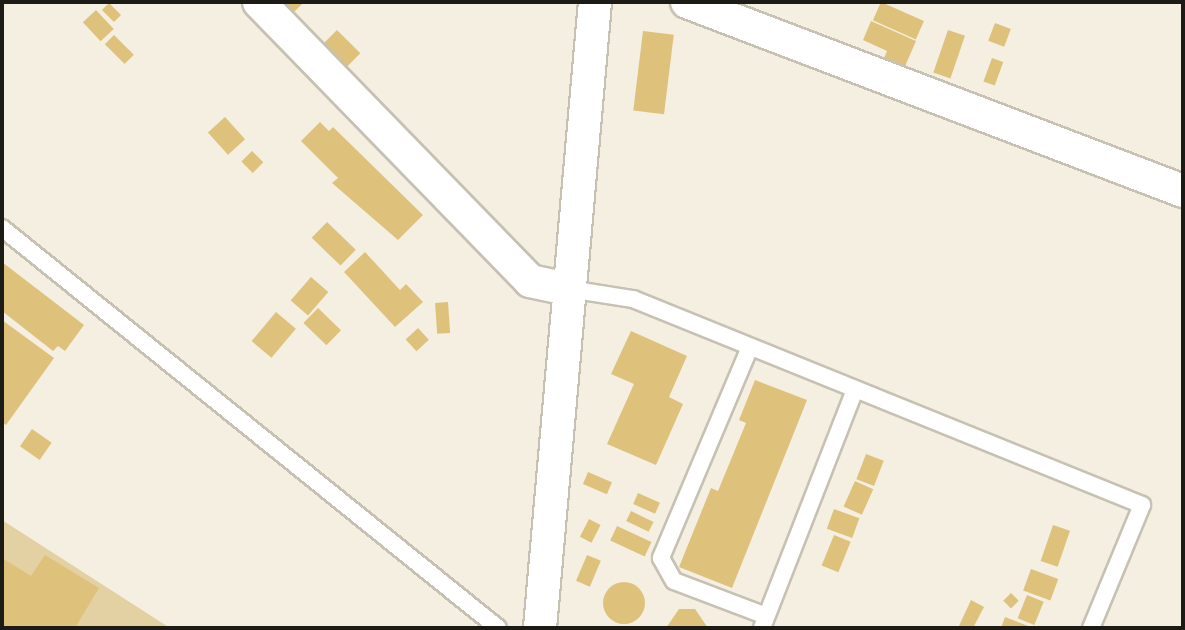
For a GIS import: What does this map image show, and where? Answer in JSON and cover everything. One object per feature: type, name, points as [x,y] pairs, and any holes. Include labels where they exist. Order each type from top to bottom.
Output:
[{"type":"street","points":[[259,2],[530,281],[569,289]]},
{"type":"street","points":[[540,628],[595,2]]},
{"type":"street","points":[[687,2],[1183,191]]},
{"type":"lane","points":[[2,228],[498,628]]},
{"type":"lane","points":[[569,289],[633,299],[1142,505],[1091,628]]},
{"type":"lane","points":[[750,347],[661,558],[674,581],[764,622],[855,390]]},
{"type":"shaded area","points":[[2,520],[170,628],[2,628]]},
{"type":"building","points":[[280,2],[304,2],[293,13]]},
{"type":"building","points":[[881,2],[924,21],[916,39],[873,20]]},
{"type":"building","points":[[109,3],[121,15],[114,22],[102,10]]},
{"type":"building","points":[[96,10],[114,29],[101,41],[83,22]]},
{"type":"building","points":[[871,21],[916,41],[899,80],[879,70],[887,51],[863,40]]},
{"type":"building","points":[[995,23],[1011,29],[1004,47],[988,41]]},
{"type":"building","points":[[337,30],[360,53],[343,71],[319,48]]},
{"type":"building","points":[[948,30],[965,36],[950,78],[933,73]]},
{"type":"building","points":[[643,31],[674,35],[664,114],[633,110]]},
{"type":"building","points":[[114,35],[134,55],[125,64],[105,44]]},
{"type":"building","points":[[992,58],[1003,62],[995,86],[983,81]]},
{"type":"building","points":[[225,117],[245,139],[228,155],[208,132]]},
{"type":"building","points":[[320,122],[329,131],[333,127],[423,215],[398,240],[332,183],[338,178],[301,141]]},
{"type":"building","points":[[252,151],[263,162],[253,173],[241,162]]},
{"type":"building","points":[[327,222],[356,250],[340,266],[312,238]]},
{"type":"building","points":[[365,252],[400,290],[406,284],[423,302],[395,327],[344,272]]},
{"type":"building","points":[[2,262],[84,325],[65,351],[58,346],[53,351],[2,311]]},
{"type":"building","points":[[311,277],[328,292],[308,315],[291,300]]},
{"type":"building","points":[[448,302],[450,333],[437,334],[435,303]]},
{"type":"building","points":[[318,308],[341,330],[326,345],[303,323]]},
{"type":"building","points":[[276,312],[296,329],[271,358],[252,341]]},
{"type":"building","points":[[2,320],[54,358],[6,425],[2,422]]},
{"type":"building","points":[[418,328],[429,340],[416,351],[406,340]]},
{"type":"building","points":[[631,331],[687,356],[669,397],[683,404],[656,465],[607,444],[634,384],[611,374]]},
{"type":"building","points":[[755,380],[807,400],[732,588],[679,567],[711,488],[718,491],[746,423],[739,420]]},
{"type":"building","points":[[32,429],[52,443],[40,460],[20,446]]},
{"type":"building","points":[[866,454],[884,461],[874,486],[856,479]]},
{"type":"building","points":[[588,472],[612,482],[607,494],[583,484]]},
{"type":"building","points":[[855,481],[873,489],[862,515],[844,507]]},
{"type":"building","points":[[638,493],[660,503],[655,514],[633,504]]},
{"type":"building","points":[[834,509],[859,518],[852,538],[827,529]]},
{"type":"building","points":[[631,511],[653,522],[649,532],[626,521]]},
{"type":"building","points":[[589,519],[601,525],[592,543],[580,537]]},
{"type":"building","points":[[1053,525],[1070,531],[1058,567],[1041,561]]},
{"type":"building","points":[[617,526],[651,542],[645,557],[610,541]]},
{"type":"building","points":[[834,535],[851,542],[838,572],[822,566]]},
{"type":"building","points":[[45,555],[99,588],[75,628],[2,628],[2,558],[31,576]]},
{"type":"building","points":[[587,555],[601,561],[590,587],[576,581]]},
{"type":"building","points":[[1031,569],[1058,579],[1050,601],[1023,591]]},
{"type":"building","points":[[624,582],[639,588],[645,603],[639,618],[624,624],[609,618],[603,603],[609,588]]},
{"type":"building","points":[[1011,593],[1019,601],[1011,609],[1003,601]]},
{"type":"building","points":[[1027,595],[1044,602],[1034,625],[1018,618]]},
{"type":"building","points":[[971,600],[984,607],[973,628],[958,628]]},
{"type":"building","points":[[679,609],[695,609],[708,628],[666,628]]},
{"type":"building","points":[[1005,617],[1033,628],[1001,628]]}]
